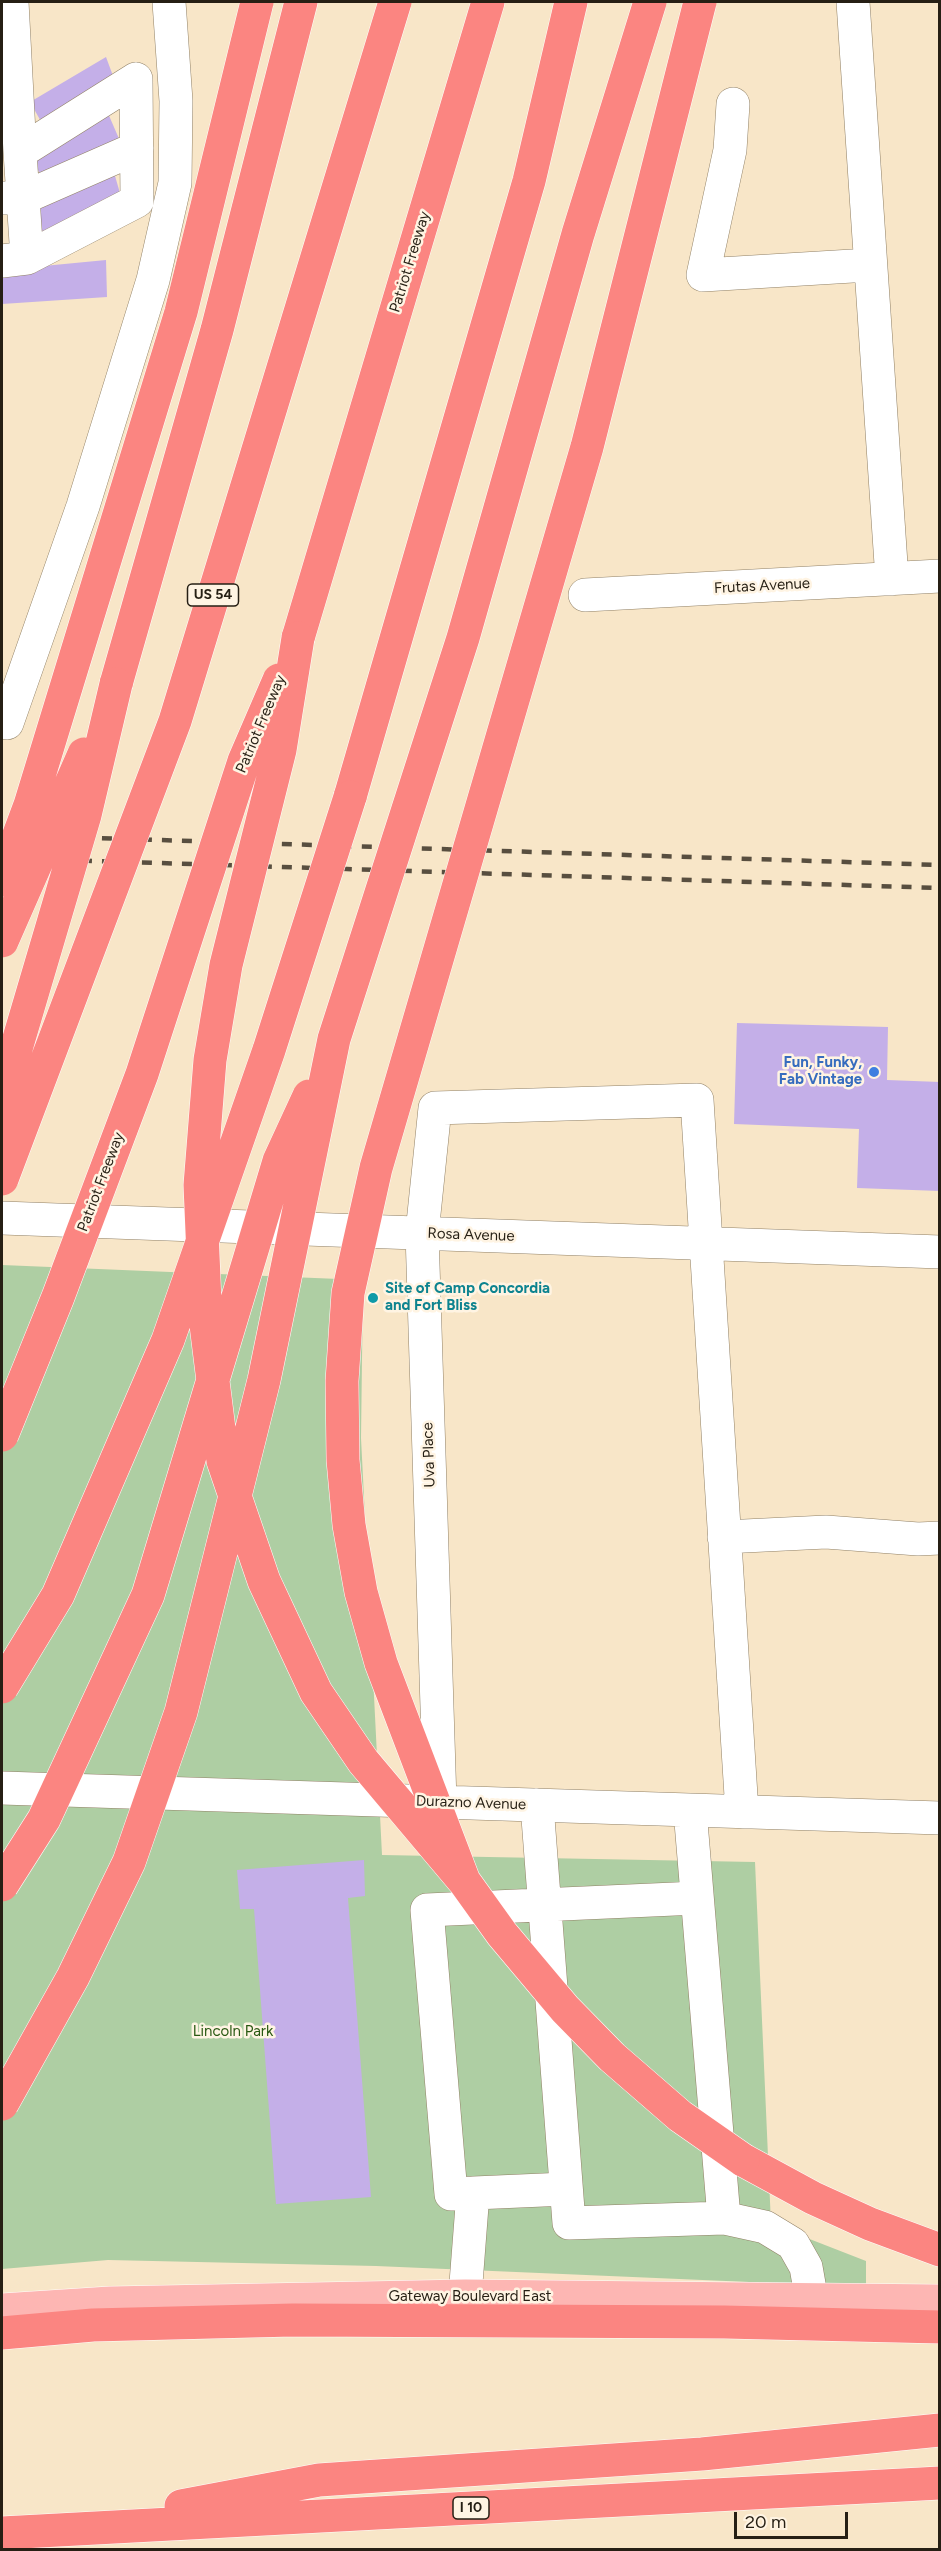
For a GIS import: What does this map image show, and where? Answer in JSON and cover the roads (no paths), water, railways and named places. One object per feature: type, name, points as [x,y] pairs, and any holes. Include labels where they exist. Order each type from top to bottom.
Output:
[{"type":"highway","points":[[2,880],[30,805],[181,312],[257,2]]},
{"type":"highway","points":[[2,1150],[12,1062],[85,815],[116,684],[217,330],[301,2]]},
{"type":"highway","name":"US 54","points":[[2,1179],[175,721],[395,2]]},
{"type":"highway","name":"Patriot Freeway","points":[[2,1435],[58,1297],[142,1074],[244,760],[298,638],[488,2]]},
{"type":"highway","points":[[2,1687],[58,1595],[168,1340],[269,1050],[350,797],[529,182],[571,2]]},
{"type":"highway","points":[[2,2104],[73,1977],[129,1862],[181,1712],[264,1380],[334,1039],[463,638],[578,234],[650,2]]},
{"type":"highway","points":[[464,1881],[381,1662],[361,1592],[349,1525],[343,1460],[342,1381],[348,1293],[376,1168],[587,447],[700,2]]},
{"type":"highway","points":[[298,638],[280,750],[226,965],[209,1072],[200,1185],[206,1325],[223,1461],[264,1581],[316,1692],[363,1761],[464,1881],[502,1934],[566,2009],[612,2057],[680,2116],[743,2160],[813,2198],[870,2224],[939,2250]]},
{"type":"highway","points":[[2,941],[116,684]]},
{"type":"highway","points":[[2,1885],[44,1819],[148,1594],[279,1161],[334,1039]]},
{"type":"highway","points":[[2,2333],[93,2325],[293,2320],[724,2322],[939,2327]]},
{"type":"highway","points":[[57,2530],[319,2480],[702,2454],[939,2430]]},
{"type":"highway","name":"I 10","points":[[2,2533],[939,2483]]},
{"type":"main road","name":"Gateway Boulevard East","points":[[2,2310],[111,2303],[465,2296],[939,2301]]},
{"type":"street","points":[[12,2],[20,152],[12,198],[14,260],[137,201],[136,79],[20,152]]},
{"type":"street","points":[[7,723],[95,468],[153,280],[168,215],[175,183],[176,113],[169,2]]},
{"type":"street","points":[[853,2],[892,579]]},
{"type":"street","points":[[733,104],[730,150],[702,275],[869,265]]},
{"type":"street","points":[[12,198],[137,148]]},
{"type":"street","name":"Frutas Avenue","points":[[585,595],[939,576]]},
{"type":"street","name":"Uva Place","points":[[440,1802],[422,1233],[435,1108],[697,1100],[705,1242]]},
{"type":"street","name":"Rosa Avenue","points":[[2,1218],[939,1252]]},
{"type":"street","points":[[705,1242],[742,1812]]},
{"type":"street","points":[[724,1537],[826,1532],[918,1539],[939,1538]]},
{"type":"street","name":"Durazno Avenue","points":[[2,1788],[939,1818]]},
{"type":"street","points":[[537,1805],[569,2223],[724,2218],[765,2227],[793,2244],[806,2267],[812,2301]]},
{"type":"street","points":[[690,1810],[724,2218]]},
{"type":"street","points":[[566,2189],[451,2194],[427,1910],[698,1898]]},
{"type":"street","points":[[465,2296],[473,2193]]},
{"type":"railway","points":[[2,835],[940,865]]},
{"type":"railway","points":[[2,858],[940,888]]},
{"type":"place","name":"Fun, Funky, Fab Vintage","points":[[874,1072]]},
{"type":"place","name":"Site of Camp Concordia and Fort Bliss","points":[[373,1298]]},
{"type":"park label","name":"Lincoln Park","points":[[233,2032]]}]
